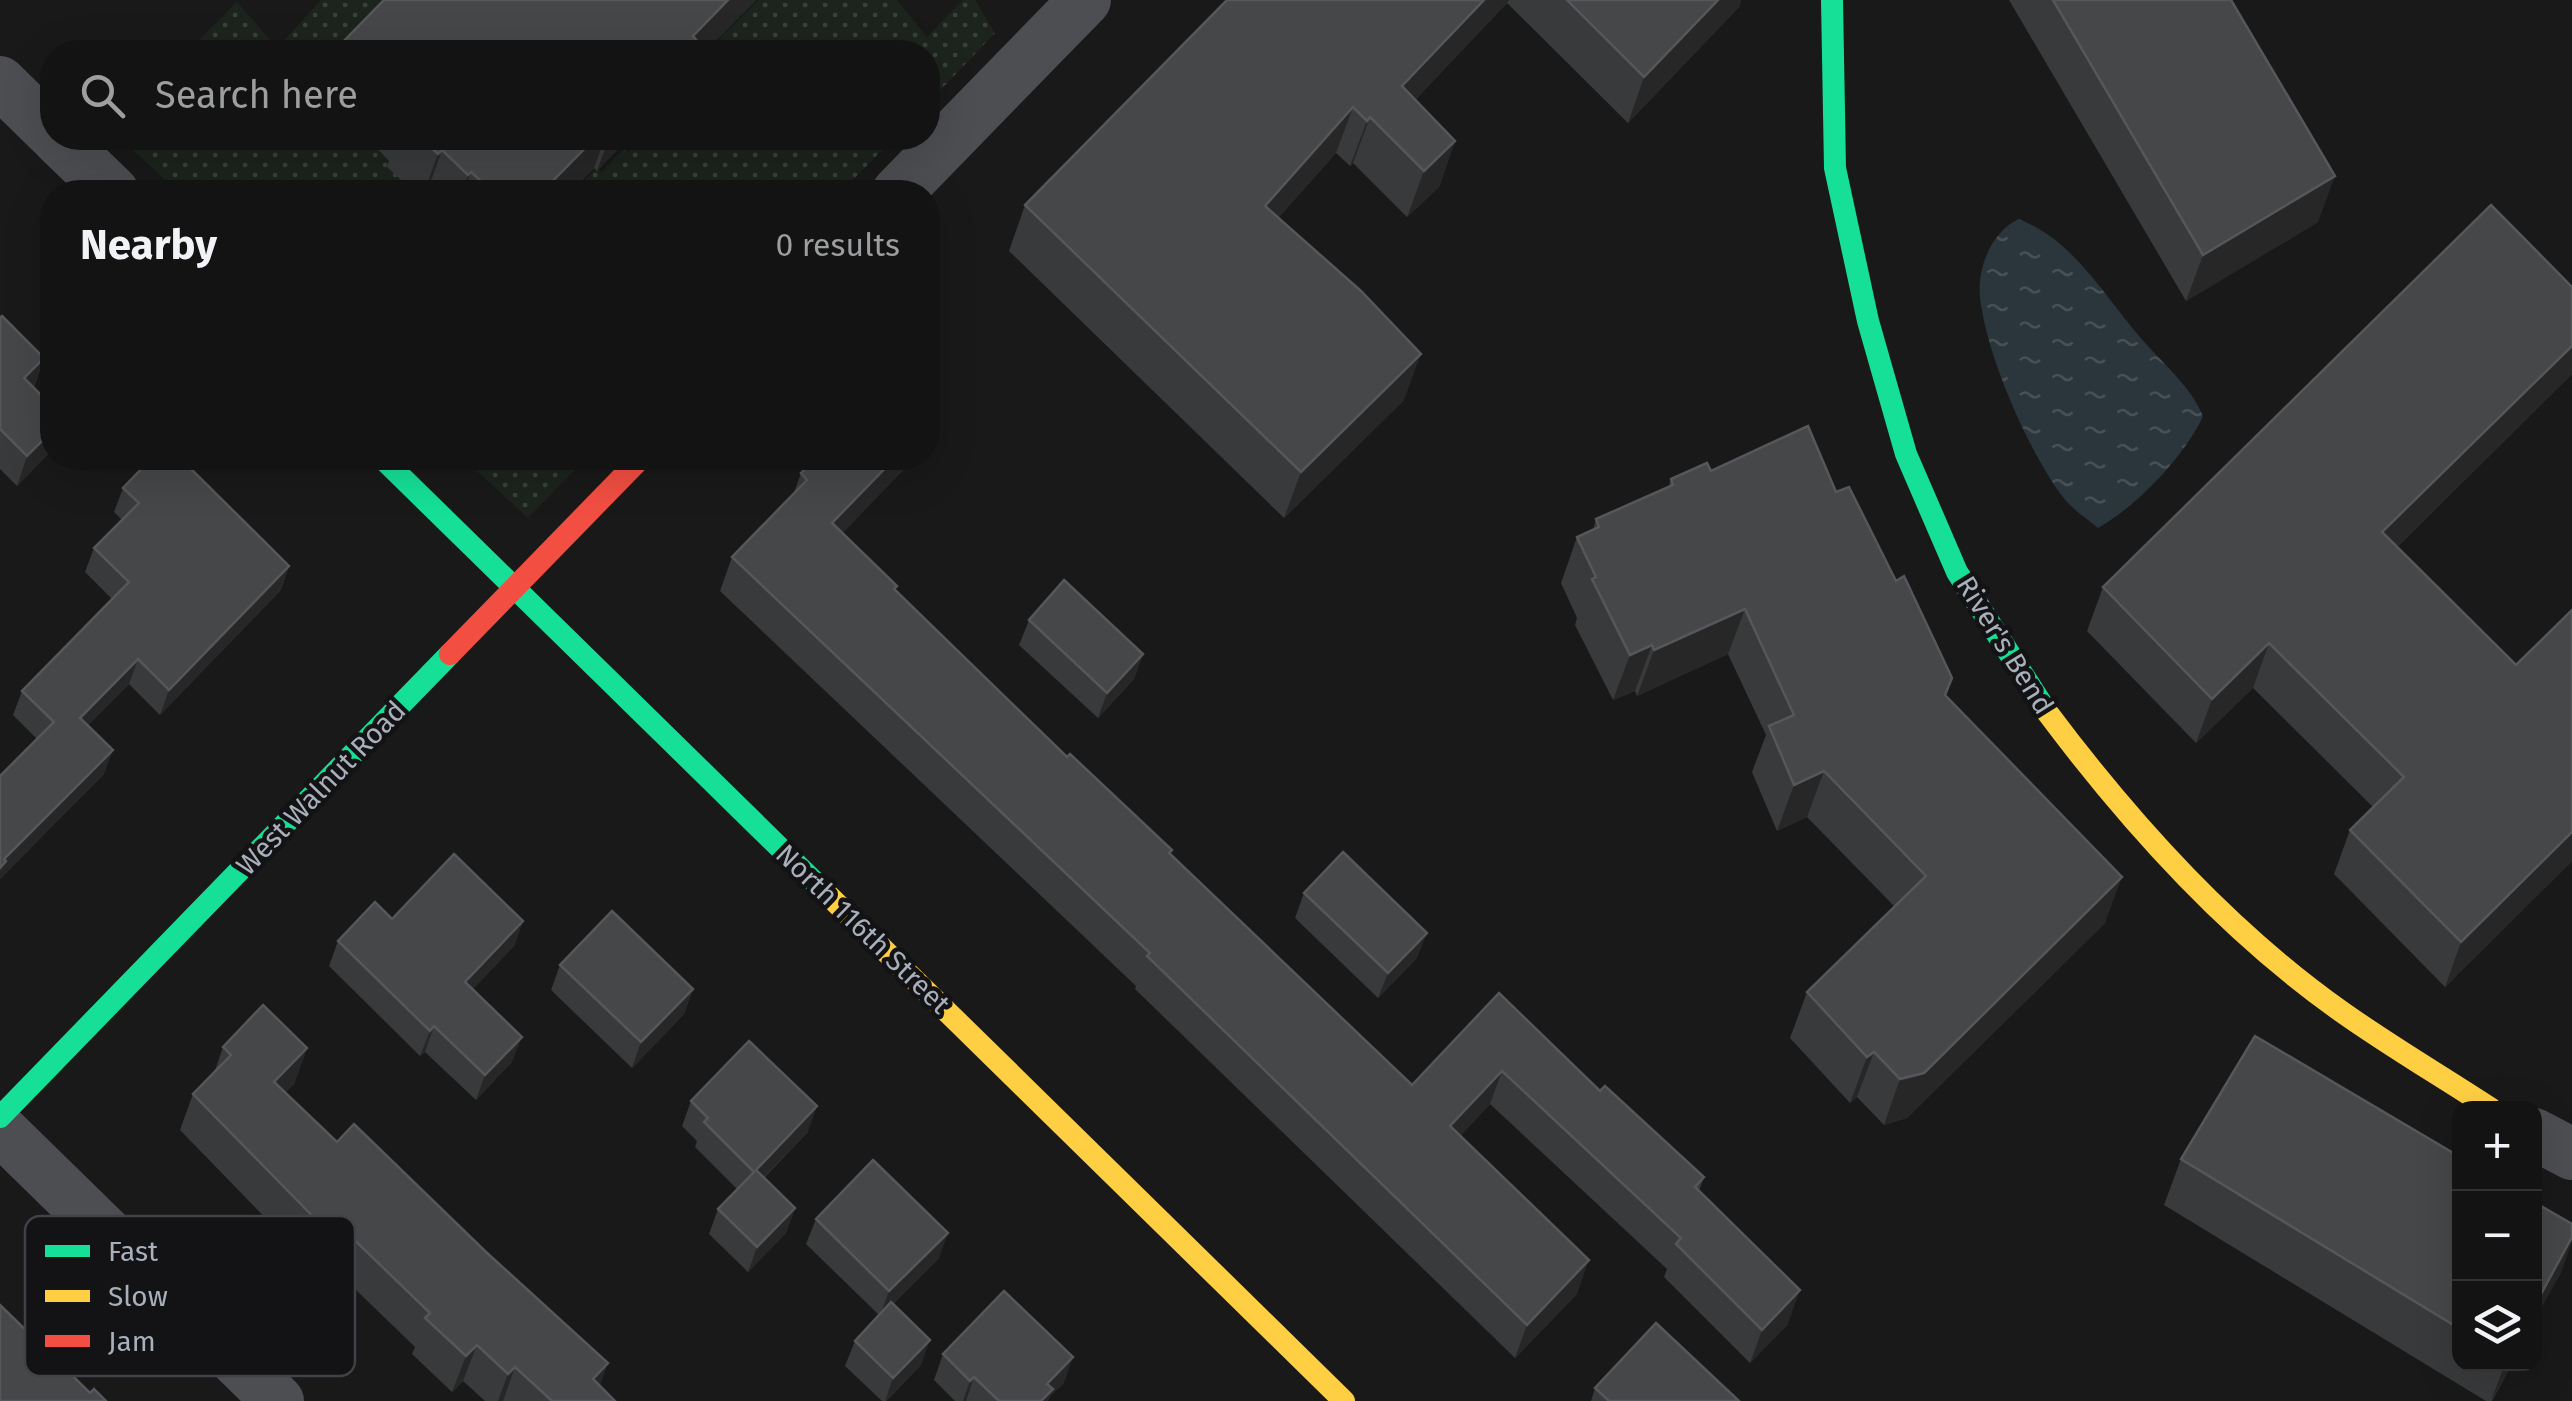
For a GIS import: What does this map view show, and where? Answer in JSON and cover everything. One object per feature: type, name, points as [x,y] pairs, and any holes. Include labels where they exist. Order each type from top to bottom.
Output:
[{"type":"street","points":[[940,149],[1085,0]]},
{"type":"street","name":"River's Bend","points":[[1832,0],[1834,168],[1864,302],[1906,454],[1957,572],[2030,691],[2106,790],[2176,868],[2263,948],[2340,1011],[2479,1101]]},
{"type":"street","points":[[0,82],[40,121]]},
{"type":"street","points":[[70,150],[101,180]]},
{"type":"street","points":[[910,180],[939,150]]},
{"type":"street","name":"North 116th Street","points":[[394,470],[1344,1401]]},
{"type":"street","name":"West Walnut Road","points":[[0,1117],[629,470]]},
{"type":"street","points":[[0,1129],[89,1216]]},
{"type":"street","points":[[2542,1138],[2572,1154]]},
{"type":"street","points":[[252,1376],[278,1401]]},
{"type":"shaded area","points":[[321,0],[407,0],[369,40],[284,40]]},
{"type":"shaded area","points":[[758,0],[897,0],[927,37],[963,0],[975,0],[995,33],[940,90],[940,40],[719,40]]},
{"type":"shaded area","points":[[237,2],[270,40],[199,40]]},
{"type":"shaded area","points":[[133,150],[385,150],[406,180],[165,180]]},
{"type":"shaded area","points":[[623,150],[882,150],[853,180],[585,180],[596,169],[602,172]]},
{"type":"shaded area","points":[[476,470],[574,470],[528,518]]},
{"type":"water","points":[[2019,219],[2072,255],[2183,384],[2203,416],[2158,479],[2098,528],[2067,501],[2036,454],[2000,373],[1984,320],[1980,286],[1984,262],[2001,232]]},
{"type":"building","points":[[384,0],[728,0],[693,36],[696,40],[345,40]]},
{"type":"building","points":[[1227,0],[1484,0],[1402,86],[1455,141],[1424,171],[1370,117],[1367,121],[1353,107],[1265,206],[1361,291],[1421,354],[1301,472],[1025,205]]},
{"type":"building","points":[[1567,0],[1718,0],[1644,77]]},
{"type":"building","points":[[2053,0],[2231,0],[2335,176],[2203,255]]},
{"type":"building","points":[[442,150],[583,150],[554,180],[480,180],[471,172],[468,175]]},
{"type":"building","points":[[2491,205],[2572,287],[2572,346],[2382,532],[2516,665],[2572,610],[2572,832],[2461,942],[2350,830],[2404,777],[2269,643],[2212,699],[2103,587]]},
{"type":"building","points":[[0,318],[40,354],[40,362],[24,378],[40,394],[40,443],[27,456],[0,429]]},
{"type":"building","points":[[1808,426],[1836,492],[1849,487],[1896,581],[1904,576],[1952,678],[1945,695],[2122,877],[1924,1073],[1900,1079],[1874,1052],[1867,1057],[1807,992],[1926,876],[1824,771],[1794,785],[1769,726],[1794,715],[1745,609],[1654,650],[1652,645],[1630,655],[1592,579],[1596,577],[1577,537],[1599,527],[1596,519],[1673,485],[1671,479],[1707,463],[1711,471]]},
{"type":"building","points":[[140,470],[192,470],[289,566],[169,690],[138,659],[80,718],[113,750],[4,859],[0,868],[0,776],[54,722],[22,691],[129,582],[94,548],[139,503],[123,488]]},
{"type":"building","points":[[883,470],[832,523],[897,586],[894,589],[1067,757],[1070,754],[1172,850],[1169,853],[1412,1085],[1499,993],[1600,1091],[1605,1086],[1704,1177],[1695,1187],[1800,1290],[1762,1330],[1676,1244],[1681,1238],[1502,1071],[1450,1126],[1589,1260],[1527,1325],[1147,956],[1150,953],[732,557],[807,480],[801,473]]},
{"type":"building","points":[[1064,580],[1143,654],[1107,693],[1029,620]]},
{"type":"building","points":[[1343,852],[1427,933],[1388,973],[1304,893]]},
{"type":"building","points":[[454,854],[523,921],[465,982],[522,1037],[485,1075],[434,1026],[430,1031],[338,941],[375,902],[392,919]]},
{"type":"building","points":[[612,911],[693,989],[641,1042],[560,965]]},
{"type":"building","points":[[263,1005],[307,1048],[274,1082],[337,1142],[354,1124],[608,1363],[593,1379],[615,1401],[552,1401],[515,1367],[508,1374],[477,1345],[466,1356],[425,1318],[430,1313],[355,1240],[355,1216],[312,1216],[193,1094],[231,1055],[223,1047]]},
{"type":"building","points":[[2255,1036],[2452,1152],[2452,1324],[2181,1159]]},
{"type":"building","points":[[749,1041],[817,1106],[756,1170],[795,1208],[757,1247],[718,1209],[754,1172],[704,1122],[708,1118],[691,1101]]},
{"type":"building","points":[[873,1160],[948,1233],[889,1291],[816,1219]]},
{"type":"building","points":[[2542,1207],[2572,1224],[2572,1237],[2542,1292]]},
{"type":"building","points":[[1004,1291],[1073,1357],[1047,1384],[1053,1389],[1041,1401],[999,1401],[974,1377],[970,1381],[943,1354]]},
{"type":"building","points":[[891,1302],[930,1340],[893,1378],[855,1341]]},
{"type":"building","points":[[0,1305],[25,1329],[25,1376],[73,1376],[90,1393],[94,1389],[106,1401],[0,1401]]},
{"type":"building","points":[[1656,1323],[1739,1401],[1609,1401],[1595,1388]]},
{"type":"traffic: fast","points":[[1832,0],[1835,168],[1868,321],[1906,454],[1957,572],[2047,712]]},
{"type":"traffic: fast","points":[[394,470],[825,892]]},
{"type":"traffic: fast","points":[[0,1117],[450,654]]},
{"type":"traffic: slow","points":[[2047,712],[2146,834],[2259,947],[2342,1012],[2479,1101]]},
{"type":"traffic: slow","points":[[825,892],[1344,1401]]},
{"type":"traffic: jam","points":[[450,654],[629,470]]}]
